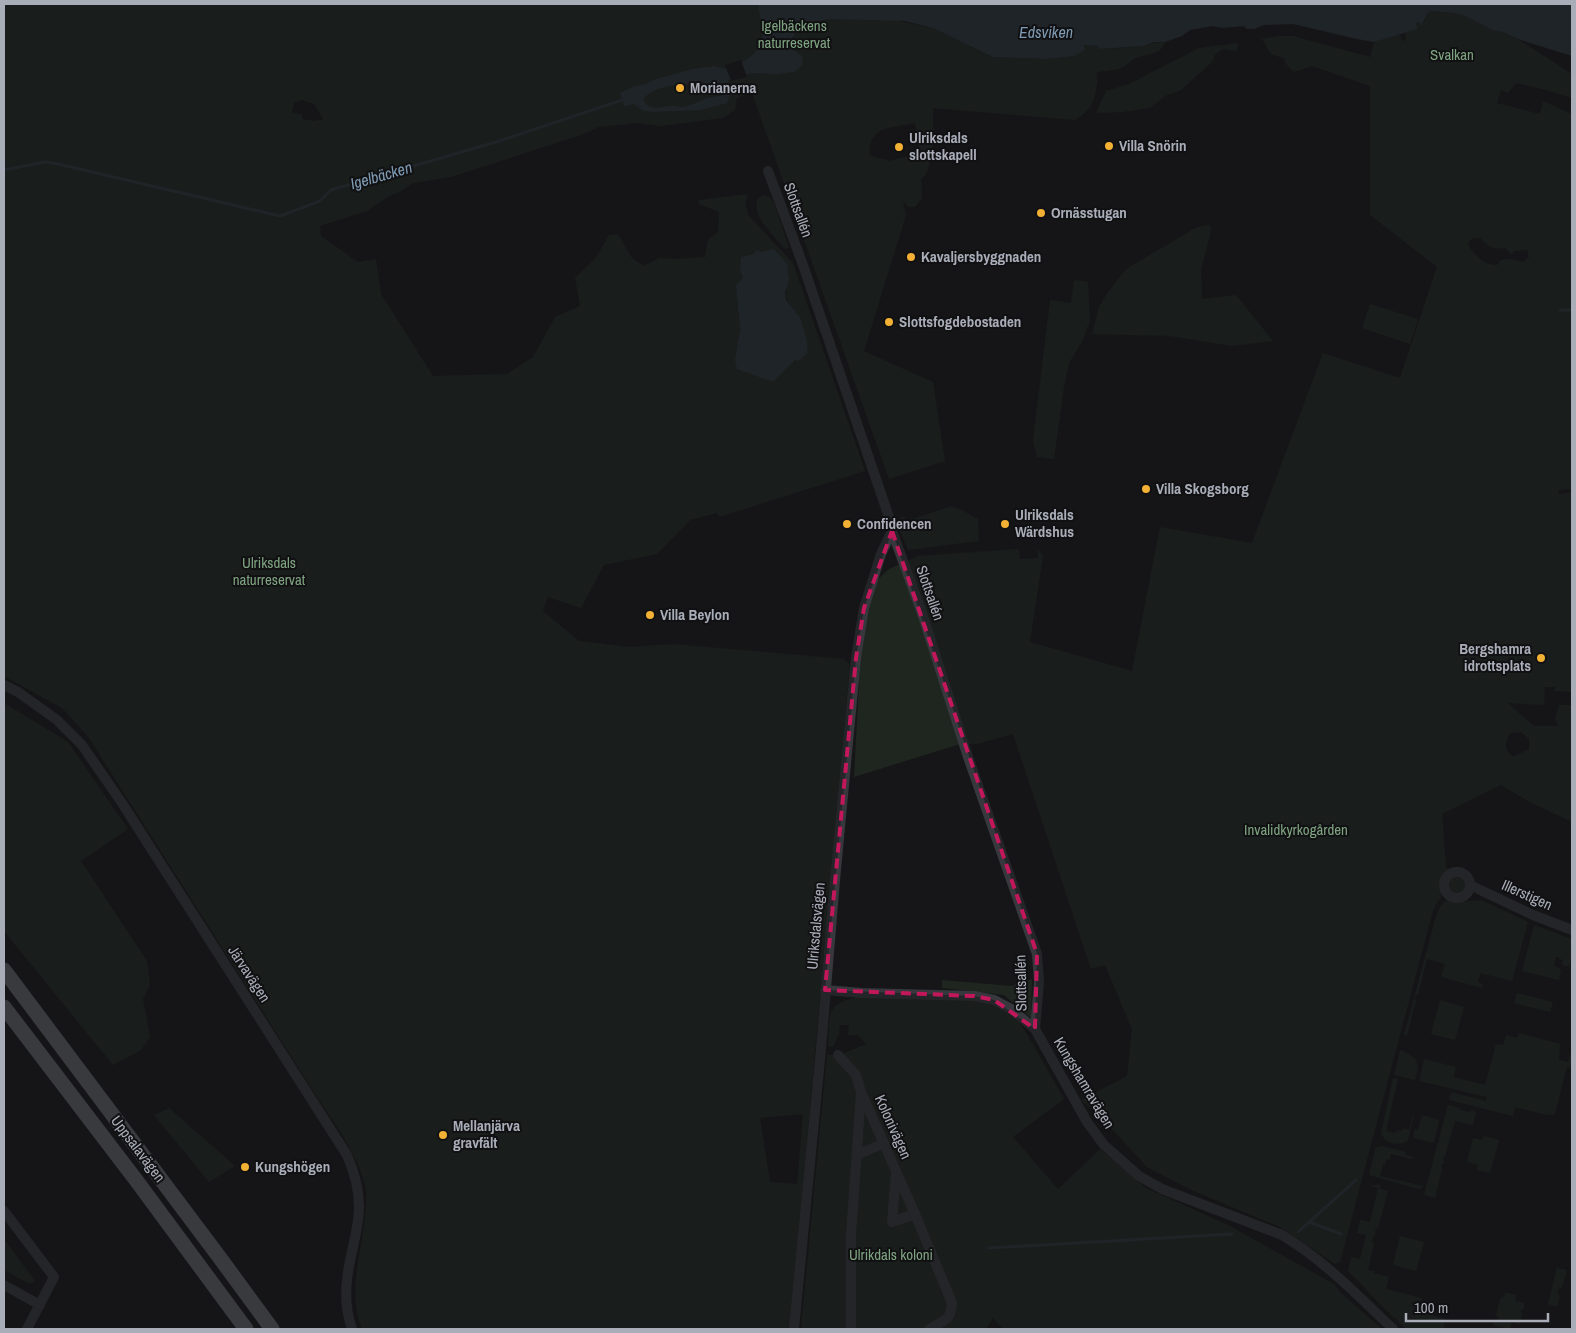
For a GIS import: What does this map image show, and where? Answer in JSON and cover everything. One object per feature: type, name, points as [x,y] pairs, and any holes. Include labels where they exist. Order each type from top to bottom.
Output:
[{"type":"highway","name":"Uppsalavägen","points":[[4,970],[272,1329]]},
{"type":"highway","name":"Uppsalavägen","points":[[4,1007],[136,1180],[246,1329]]},
{"type":"highway","points":[[220,1258],[282,1329]]},
{"type":"street","name":"Slottsallén","points":[[768,171],[803,265],[887,512],[892,532],[920,608],[970,763],[1038,954],[1039,982],[1036,1029]]},
{"type":"street","name":"Ulriksdalsvägen","points":[[794,1329],[856,658],[864,608],[881,554],[892,532]]},
{"type":"street","name":"Järvavägen","points":[[4,685],[18,692],[58,720],[82,745],[122,803],[347,1155],[353,1170],[359,1207],[347,1280],[348,1317],[352,1329]]},
{"type":"street","name":"Illerstigen","points":[[1470,885],[1533,916],[1572,930]]},
{"type":"street","name":"Kungshamravägen","points":[[825,990],[862,993],[974,996],[994,1000],[1011,1009],[1036,1029],[1087,1122],[1104,1145],[1139,1176],[1162,1189],[1282,1235],[1299,1245],[1338,1277],[1393,1329]]},
{"type":"street","points":[[838,1055],[856,1074],[861,1092]]},
{"type":"street","name":"Kolonivägen","points":[[861,1092],[952,1304],[949,1318],[929,1329]]},
{"type":"street","name":"Kolonivägen","points":[[851,1329],[852,1235],[861,1092]]},
{"type":"street","points":[[857,1155],[884,1143]]},
{"type":"street","points":[[896,1172],[892,1222],[915,1214]]},
{"type":"street","points":[[4,1211],[54,1277],[27,1329]]},
{"type":"street","points":[[4,1285],[40,1305]]},
{"type":"highlighted area","points":[[892,531],[1037,954],[1035,1029],[994,1000],[974,996],[825,990],[856,658],[864,608]]},
{"type":"green space","points":[[4,4],[886,4],[899,21],[933,28],[993,57],[1047,59],[1074,56],[1083,45],[1098,46],[1099,49],[1136,47],[1165,42],[1154,53],[1136,58],[1121,68],[1096,73],[1097,85],[1092,104],[1084,114],[1075,120],[933,108],[931,157],[926,174],[921,180],[922,198],[915,207],[909,207],[903,201],[906,215],[864,351],[933,382],[945,461],[889,479],[752,93],[737,98],[735,110],[723,118],[661,126],[636,123],[599,127],[578,136],[451,177],[413,183],[367,211],[320,226],[321,236],[358,262],[376,259],[381,294],[433,376],[507,374],[533,357],[555,317],[580,306],[575,278],[596,258],[609,235],[618,234],[632,258],[644,266],[659,258],[705,257],[708,240],[718,232],[719,212],[699,204],[699,200],[748,194],[745,205],[749,216],[793,263],[865,471],[719,517],[717,513],[690,520],[657,554],[604,565],[581,608],[548,597],[543,611],[579,641],[629,647],[674,644],[844,659],[850,665],[790,1329],[362,1329],[356,1301],[356,1287],[366,1192],[361,1173],[351,1150],[89,738],[62,708],[4,676]],"holes":[[[302,100],[314,104],[323,119],[315,121],[302,119],[302,115],[292,112],[294,103]],[[915,123],[920,153],[889,161],[870,155],[870,145],[873,138],[877,133],[887,128]],[[759,252],[788,281],[786,297],[800,317],[735,360],[740,330],[736,285],[743,277],[740,272],[754,254]],[[803,1114],[797,1184],[770,1182],[760,1118]]]},
{"type":"green space","points":[[1428,12],[1454,13],[1465,16],[1493,30],[1503,32],[1518,39],[1572,74],[1572,98],[1516,83],[1508,93],[1501,90],[1497,103],[1540,114],[1543,101],[1572,114],[1572,489],[1559,490],[1558,492],[1559,494],[1572,492],[1572,692],[1555,691],[1555,687],[1545,687],[1544,705],[1508,703],[1534,726],[1558,726],[1555,718],[1559,705],[1572,705],[1572,822],[1530,802],[1501,785],[1442,814],[1446,867],[1449,869],[1443,875],[1441,898],[1437,902],[1432,914],[1340,1262],[1335,1264],[1280,1227],[1189,1189],[1147,1167],[1099,1115],[1081,1100],[1127,1076],[1132,1029],[1105,965],[1091,969],[1013,734],[977,744],[957,745],[854,777],[860,661],[867,608],[878,579],[889,569],[918,556],[1019,549],[1020,559],[1038,558],[1037,548],[1043,556],[1030,642],[1132,671],[1160,527],[1252,543],[1323,353],[1400,378],[1437,267],[1370,215],[1370,86],[1312,66],[1294,72],[1283,58],[1271,54],[1262,39],[1277,36],[1293,36],[1370,57],[1374,42],[1399,34],[1402,40],[1405,41],[1405,32],[1414,30],[1418,22],[1423,24]],"holes":[[[1475,238],[1480,238],[1491,247],[1506,248],[1511,254],[1515,251],[1527,250],[1529,257],[1523,262],[1511,259],[1501,260],[1497,265],[1488,264],[1476,255],[1470,247],[1468,243]],[[1521,732],[1529,739],[1529,749],[1513,757],[1506,748],[1507,740],[1510,733]]]},
{"type":"green space","points":[[1238,43],[1237,51],[1222,49],[1215,55],[1212,62],[1181,90],[1167,95],[1149,108],[1123,112],[1096,113],[1106,91],[1129,84],[1199,48]]},
{"type":"green space","points":[[764,195],[771,198],[775,206],[789,248],[783,247],[760,218],[757,211],[758,198]]},
{"type":"green space","points":[[1210,225],[1211,232],[1201,269],[1202,299],[1236,295],[1273,341],[1232,346],[1170,336],[1092,334],[1099,307],[1126,269],[1197,227]]},
{"type":"green space","points":[[1074,280],[1088,282],[1090,320],[1083,340],[1069,363],[1054,459],[1037,457],[1033,441],[1050,300],[1071,303]]},
{"type":"green space","points":[[1370,304],[1418,319],[1410,344],[1362,328]]},
{"type":"green space","points":[[952,506],[978,519],[979,541],[908,550],[896,521],[904,516],[907,521]]},
{"type":"green space","points":[[4,703],[68,742],[128,829],[81,861],[147,961],[150,985],[143,999],[150,1037],[141,1050],[113,1065],[4,931]]},
{"type":"green space","points":[[1457,876],[1463,879],[1466,885],[1463,891],[1457,894],[1451,891],[1448,885],[1451,879]]},
{"type":"green space","points":[[1449,900],[1460,902],[1481,900],[1528,922],[1512,981],[1480,973],[1478,982],[1483,984],[1482,988],[1441,977],[1445,964],[1427,959],[1418,995],[1414,999],[1416,1000],[1407,1036],[1404,1035],[1435,920],[1441,905]]},
{"type":"green space","points":[[1534,925],[1572,939],[1572,955],[1569,967],[1562,965],[1563,960],[1559,959],[1560,957],[1556,957],[1554,966],[1561,971],[1559,980],[1522,971]]},
{"type":"green space","points":[[1032,979],[1031,1018],[1004,995],[942,988],[942,980],[1012,986]]},
{"type":"green space","points":[[1517,993],[1553,1002],[1550,1012],[1514,1003]]},
{"type":"green space","name":"Ulrikdals koloni","points":[[871,995],[979,1001],[1012,1012],[1027,1034],[1064,1099],[1013,1137],[1058,1189],[1100,1149],[1146,1188],[1230,1226],[1334,1284],[1341,1293],[1382,1329],[1003,1329],[993,1318],[986,1329],[801,1329],[827,1055],[835,1057],[866,1044],[858,1035],[848,1035],[849,1025],[840,1025],[839,1034],[833,1047],[829,1047],[830,1016],[832,1010],[841,1002]]},
{"type":"green space","points":[[1440,1000],[1464,1007],[1455,1040],[1431,1034]]},
{"type":"green space","points":[[1519,1033],[1560,1044],[1559,1060],[1568,1062],[1572,1048],[1572,1068],[1567,1067],[1555,1114],[1547,1115],[1515,1107],[1513,1116],[1449,1100],[1451,1092],[1486,1101],[1487,1097],[1419,1081],[1424,1059],[1456,1067],[1454,1077],[1485,1085],[1496,1044],[1503,1045],[1506,1035],[1517,1038]]},
{"type":"green space","points":[[1402,1050],[1416,1059],[1418,1069],[1415,1080],[1394,1075],[1400,1051]]},
{"type":"green space","points":[[1393,1078],[1398,1079],[1386,1131],[1396,1133],[1397,1130],[1402,1131],[1403,1128],[1409,1130],[1414,1114],[1408,1140],[1401,1144],[1389,1142],[1381,1133]]},
{"type":"green space","points":[[1448,1105],[1460,1108],[1460,1110],[1476,1112],[1473,1125],[1455,1121],[1444,1156],[1444,1164],[1442,1164],[1435,1198],[1424,1195]]},
{"type":"green space","points":[[169,1108],[235,1166],[209,1182],[154,1115]]},
{"type":"green space","points":[[1422,1115],[1439,1120],[1434,1143],[1413,1138],[1415,1129],[1418,1130]]},
{"type":"green space","points":[[1484,1136],[1499,1140],[1490,1173],[1477,1170],[1478,1165],[1467,1162],[1473,1138],[1482,1140]]},
{"type":"green space","points":[[1382,1146],[1406,1152],[1405,1155],[1413,1157],[1412,1159],[1391,1154],[1389,1160],[1386,1159],[1385,1165],[1383,1164],[1380,1176],[1423,1186],[1422,1188],[1419,1189],[1369,1175],[1375,1150],[1377,1147]]},
{"type":"green space","points":[[1372,1185],[1380,1185],[1380,1189],[1388,1191],[1378,1228],[1376,1228],[1375,1233],[1377,1234],[1374,1235],[1372,1242],[1374,1243],[1368,1270],[1389,1277],[1386,1289],[1422,1298],[1421,1302],[1416,1301],[1414,1310],[1446,1319],[1443,1329],[1406,1329],[1348,1271],[1351,1257],[1360,1259],[1366,1235],[1357,1233],[1360,1220],[1370,1222],[1378,1188]]},
{"type":"green space","points":[[1400,1236],[1424,1242],[1416,1271],[1393,1265]]},
{"type":"green space","points":[[4,1239],[35,1281],[30,1284],[4,1270]]},
{"type":"green space","points":[[1557,1268],[1567,1270],[1562,1288],[1559,1287],[1557,1294],[1560,1295],[1557,1307],[1548,1304]]},
{"type":"green space","points":[[1505,1292],[1516,1295],[1515,1301],[1525,1303],[1523,1310],[1520,1312],[1522,1313],[1520,1324],[1512,1322],[1510,1329],[1493,1325],[1495,1319],[1499,1317],[1496,1316],[1500,1299],[1503,1299],[1500,1297],[1504,1297]]},
{"type":"water","name":"Edsviken","points":[[759,4],[1572,4],[1572,56],[1493,30],[1465,16],[1432,11],[1428,12],[1422,25],[1418,22],[1416,24],[1418,28],[1374,42],[1293,24],[1264,25],[1254,29],[1247,29],[1244,26],[1222,28],[1213,26],[1190,30],[1182,36],[1165,42],[1154,42],[1144,46],[1099,49],[1098,46],[1084,45],[1085,50],[1074,56],[1047,59],[993,57],[933,28],[905,21],[829,19],[802,24],[797,29],[790,42],[794,50],[803,57],[802,66],[794,72],[778,74],[752,73],[728,80],[731,92],[727,103],[700,110],[651,112],[642,110],[634,104],[624,106],[620,93],[635,86],[692,69],[715,66],[723,69],[748,58],[756,51],[762,37],[763,27]],"holes":[[[695,83],[719,89],[725,92],[725,94],[682,107],[654,108],[645,102],[644,98],[655,90],[668,86]]]},
{"type":"water","points":[[774,249],[787,264],[789,281],[785,292],[786,300],[800,317],[807,340],[807,354],[798,361],[795,360],[773,382],[737,369],[735,360],[740,330],[736,285],[743,277],[740,272],[741,257],[754,254],[758,250],[760,252]]},
{"type":"pier","points":[[741,60],[747,77],[731,81],[725,65]]},
{"type":"waterway","name":"Igelbäcken","points":[[4,170],[45,162],[58,164],[280,216],[320,201],[331,190],[496,142],[625,99]]},
{"type":"waterway","points":[[1560,310],[1572,310]]},
{"type":"waterway","points":[[1298,1232],[1356,1180]]},
{"type":"waterway","points":[[1309,1222],[1341,1234]]},
{"type":"waterway","points":[[988,1248],[1232,1234]]},
{"type":"place","name":"Morianerna","points":[[680,88]]},
{"type":"place","name":"Villa Snörin","points":[[1109,146]]},
{"type":"place","name":"Ulriksdals slottskapell","points":[[899,147]]},
{"type":"place","name":"Ornässtugan","points":[[1041,213]]},
{"type":"place","name":"Kavaljersbyggnaden","points":[[911,257]]},
{"type":"place","name":"Slottsfogdebostaden","points":[[889,322]]},
{"type":"place","name":"Villa Skogsborg","points":[[1146,489]]},
{"type":"place","name":"Confidencen","points":[[847,524]]},
{"type":"place","name":"Ulriksdals Wärdshus","points":[[1005,524]]},
{"type":"place","name":"Villa Beylon","points":[[650,615]]},
{"type":"place","name":"Bergshamra idrottsplats","points":[[1541,658]]},
{"type":"place","name":"Mellanjärva gravfält","points":[[443,1135]]},
{"type":"place","name":"Kungshögen","points":[[245,1167]]},
{"type":"park label","name":"Igelbäckens naturreservat","points":[[794,34]]},
{"type":"park label","name":"Svalkan","points":[[1452,55]]},
{"type":"park label","name":"Ulriksdals naturreservat","points":[[269,572]]},
{"type":"park label","name":"Invalidkyrkogården","points":[[1296,830]]}]
